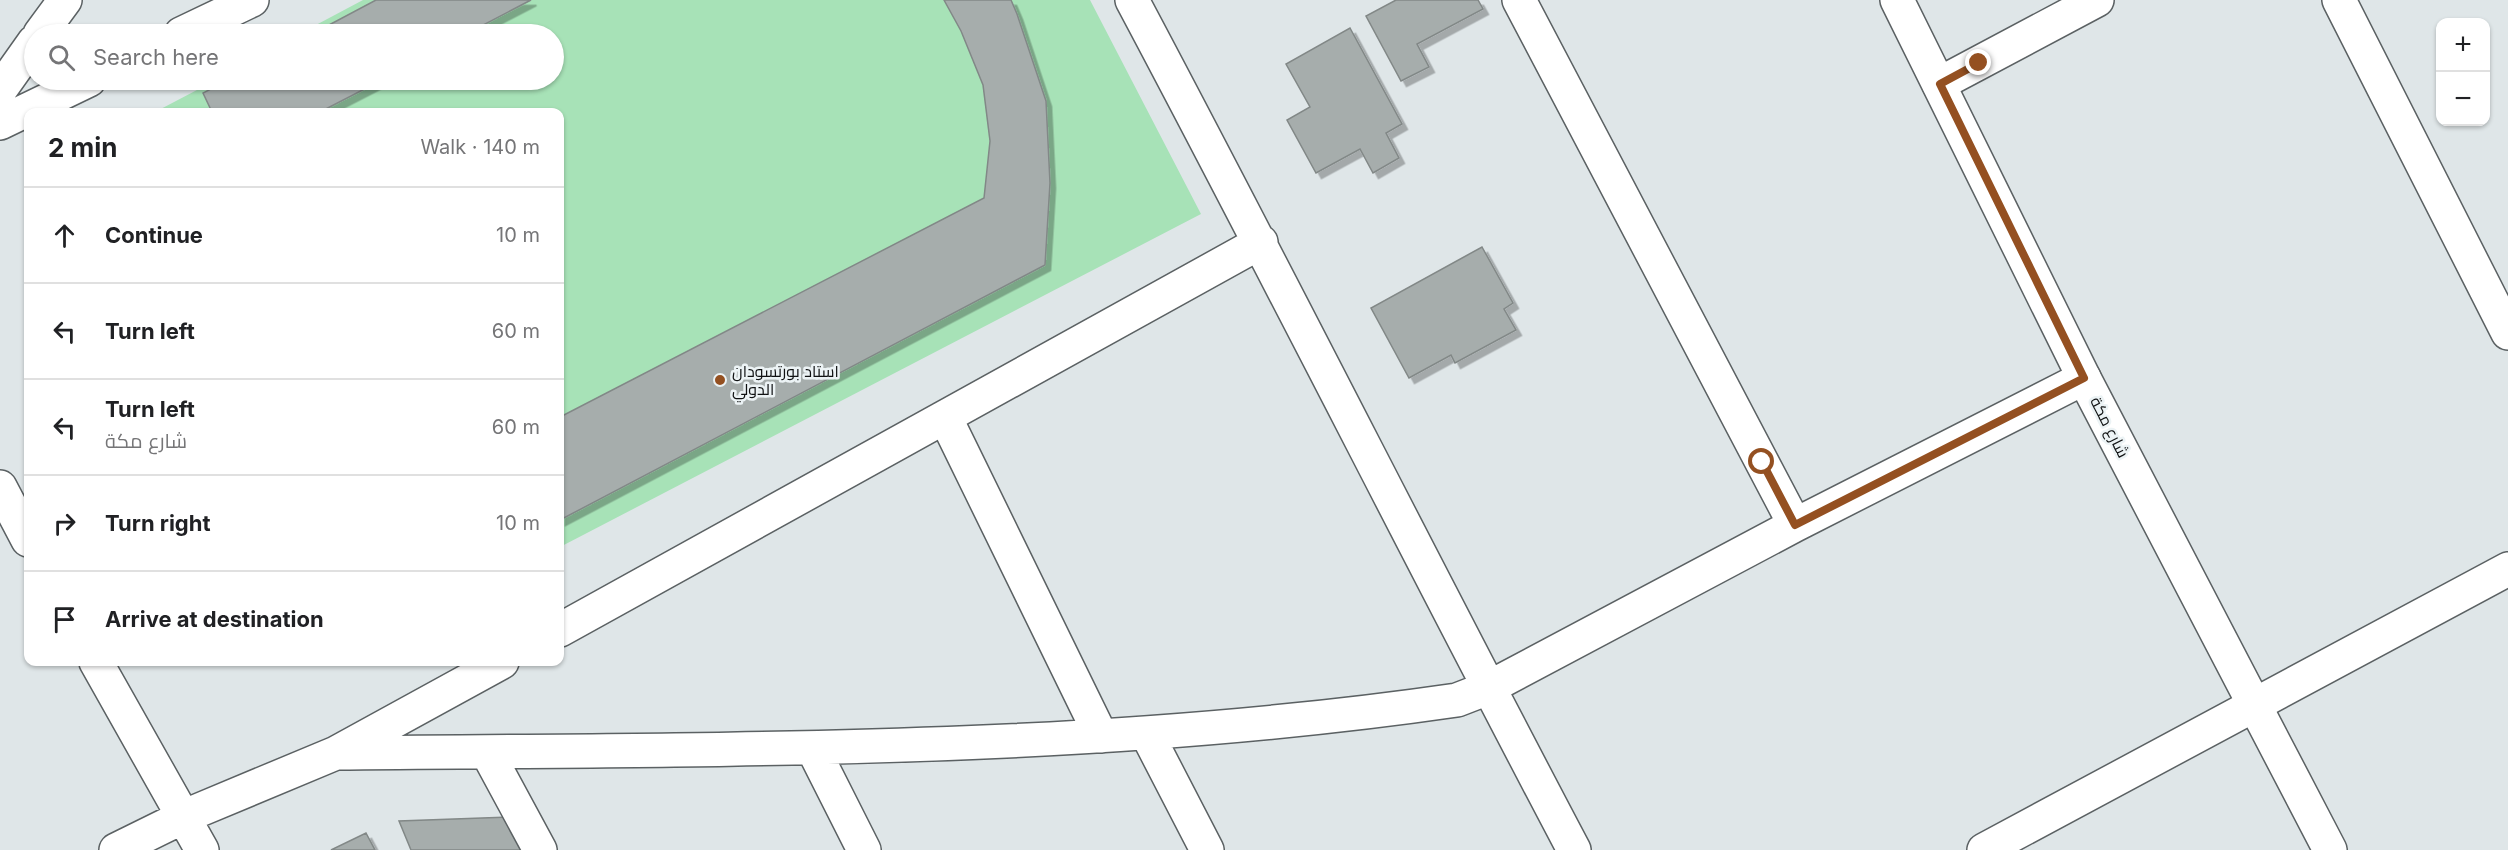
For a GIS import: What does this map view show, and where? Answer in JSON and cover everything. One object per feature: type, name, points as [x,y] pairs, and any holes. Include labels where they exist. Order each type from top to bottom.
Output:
[{"type":"street","points":[[47,24],[65,0]]},
{"type":"street","points":[[203,24],[252,0]]},
{"type":"street","points":[[1132,0],[1261,242],[1488,688],[1574,850]]},
{"type":"street","points":[[1519,0],[1795,525]]},
{"type":"street","name":"شارع مكة","points":[[1897,0],[2084,378],[2252,705],[2330,850]]},
{"type":"street","points":[[1940,84],[2097,0]]},
{"type":"street","points":[[2338,0],[2508,333]]},
{"type":"street","points":[[0,90],[24,56]]},
{"type":"street","points":[[31,108],[68,90]]},
{"type":"street","points":[[0,123],[24,111]]},
{"type":"street","points":[[564,628],[1261,242]]},
{"type":"street","points":[[336,753],[813,749],[1147,734],[1457,700],[1488,688],[1795,525],[2084,378]]},
{"type":"street","points":[[945,417],[1101,736]]},
{"type":"street","points":[[0,487],[24,532]]},
{"type":"street","points":[[1984,850],[2508,569]]},
{"type":"street","points":[[98,666],[202,850]]},
{"type":"street","points":[[116,850],[184,816],[336,753],[495,666]]},
{"type":"street","points":[[1147,734],[1207,850]]},
{"type":"street","points":[[813,749],[864,850]]},
{"type":"street","points":[[487,752],[540,850]]},
{"type":"green space","name":"استاد بورتسودان الدولي","points":[[363,0],[1090,0],[1201,214],[564,545],[564,108],[163,108],[197,90],[564,90],[564,24],[318,24]]},
{"type":"building","points":[[376,0],[531,0],[485,24],[331,24]]},
{"type":"building","points":[[944,0],[1011,0],[1046,101],[1050,183],[1045,265],[564,518],[564,415],[984,198],[990,141],[983,85],[961,31]]},
{"type":"building","points":[[1396,0],[1478,0],[1483,9],[1417,44],[1429,67],[1401,81],[1366,16]]},
{"type":"building","points":[[1350,28],[1402,124],[1386,133],[1399,158],[1373,173],[1360,149],[1316,173],[1287,120],[1310,107],[1286,64]]},
{"type":"building","points":[[209,90],[363,90],[328,108],[210,108],[203,93]]},
{"type":"building","points":[[1482,247],[1513,303],[1504,309],[1516,330],[1455,363],[1451,355],[1409,378],[1371,308]]},
{"type":"building","points":[[510,817],[526,850],[411,850],[399,821]]},
{"type":"building","points":[[366,833],[375,850],[331,850]]},
{"type":"place","name":"استاد بورتسودان الدولي","points":[[720,380]]},
{"type":"route","points":[[1762,462],[1795,525],[2084,378],[1940,84],[1979,63]]}]
